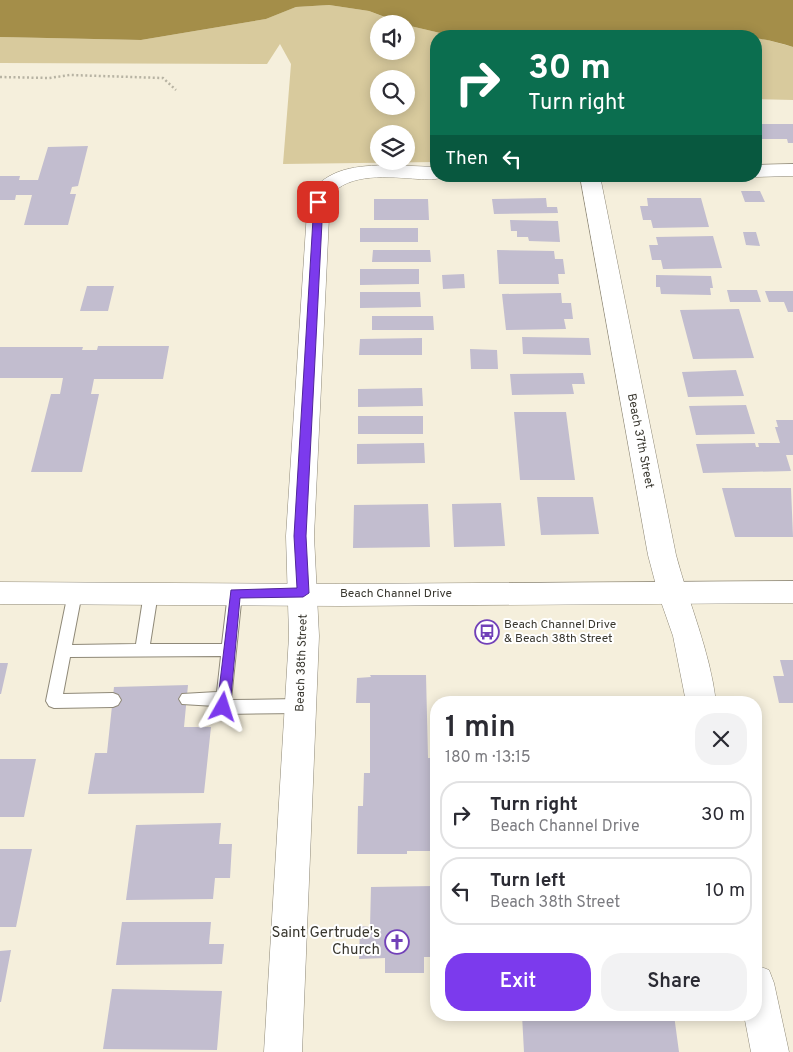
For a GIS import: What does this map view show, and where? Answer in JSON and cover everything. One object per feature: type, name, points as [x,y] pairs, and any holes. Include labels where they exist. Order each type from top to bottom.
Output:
[{"type":"street","points":[[762,171],[793,170]]},
{"type":"street","name":"Beach 38th Street","points":[[283,1052],[304,636],[300,536],[318,202],[326,186],[335,179],[351,174],[430,173]]},
{"type":"street","name":"Beach 37th Street","points":[[591,182],[662,555],[672,593],[688,636],[700,696]]},
{"type":"street","name":"Beach Channel Drive","points":[[0,593],[303,593],[360,595],[793,592]]},
{"type":"street","points":[[762,1013],[770,1052]]},
{"type":"lane","points":[[75,593],[54,701],[114,700]]},
{"type":"lane","points":[[142,651],[151,593]]},
{"type":"lane","points":[[235,593],[223,707],[300,706]]},
{"type":"lane","points":[[64,651],[230,650]]},
{"type":"lane","points":[[187,699],[224,699]]},
{"type":"path","points":[[0,77],[49,78],[70,75],[163,78],[176,90]]},
{"type":"shaded area","points":[[0,0],[793,0],[793,47],[762,39],[762,30],[430,31],[415,27],[415,15],[380,15],[369,11],[329,5],[296,7],[266,19],[141,40],[0,37]]},
{"type":"shaded area","points":[[329,5],[369,11],[379,15],[370,15],[370,60],[415,60],[415,27],[430,31],[430,162],[415,162],[415,125],[370,125],[370,163],[283,164],[291,64],[280,44],[267,64],[0,63],[0,37],[141,40],[266,19],[296,7]]},
{"type":"shaded area","points":[[762,39],[793,47],[793,100],[762,99]]},
{"type":"building","points":[[762,124],[793,124],[793,143],[788,143],[787,139],[762,139]]},
{"type":"building","points":[[88,146],[78,186],[72,187],[70,194],[76,194],[68,225],[24,225],[32,195],[16,195],[15,200],[0,200],[0,176],[20,176],[19,180],[38,180],[48,147]]},
{"type":"building","points":[[741,191],[760,191],[765,202],[745,202]]},
{"type":"building","points":[[546,198],[547,207],[557,207],[558,213],[494,214],[492,199]]},
{"type":"building","points":[[647,198],[701,198],[709,227],[653,228],[651,220],[643,220],[640,206],[648,206]]},
{"type":"building","points":[[374,199],[428,199],[429,220],[374,220]]},
{"type":"building","points":[[510,220],[558,221],[560,242],[529,241],[528,237],[517,237],[517,231],[511,231]]},
{"type":"building","points":[[360,228],[418,228],[418,242],[360,242]]},
{"type":"building","points":[[743,232],[756,232],[760,246],[746,245]]},
{"type":"building","points":[[713,236],[722,268],[663,269],[661,260],[652,260],[649,245],[658,245],[656,237]]},
{"type":"building","points":[[373,250],[430,250],[431,262],[372,262]]},
{"type":"building","points":[[497,250],[554,251],[555,259],[563,259],[565,274],[558,274],[559,284],[499,284]]},
{"type":"building","points":[[360,269],[419,269],[419,284],[360,285]]},
{"type":"building","points":[[464,274],[465,288],[443,289],[442,275]]},
{"type":"building","points":[[656,275],[711,276],[713,288],[710,288],[711,295],[661,294],[660,287],[656,287]]},
{"type":"building","points":[[87,286],[114,286],[108,311],[80,311]]},
{"type":"building","points":[[727,290],[757,290],[761,302],[730,302]]},
{"type":"building","points":[[765,291],[793,291],[793,312],[788,312],[784,302],[769,302]]},
{"type":"building","points":[[360,292],[420,292],[421,307],[360,308]]},
{"type":"building","points":[[561,293],[562,303],[571,303],[573,319],[564,319],[566,329],[506,330],[502,294]]},
{"type":"building","points":[[739,309],[754,358],[693,359],[680,310]]},
{"type":"building","points":[[372,316],[433,316],[434,330],[372,330]]},
{"type":"building","points":[[522,337],[589,338],[591,355],[523,354]]},
{"type":"building","points":[[422,338],[422,355],[359,355],[360,339]]},
{"type":"building","points":[[98,346],[169,346],[163,379],[94,379],[91,394],[99,394],[82,472],[31,472],[51,394],[60,394],[63,378],[0,378],[0,347],[83,347],[82,350],[97,350]]},
{"type":"building","points":[[470,349],[497,350],[498,369],[471,369]]},
{"type":"building","points":[[736,370],[744,396],[688,397],[682,372]]},
{"type":"building","points":[[583,373],[585,384],[572,384],[574,394],[512,395],[510,374]]},
{"type":"building","points":[[422,388],[423,406],[358,407],[358,389]]},
{"type":"building","points":[[746,405],[755,434],[696,435],[689,406]]},
{"type":"building","points":[[514,412],[566,412],[575,480],[520,480]]},
{"type":"building","points":[[358,416],[423,416],[423,434],[358,434]]},
{"type":"building","points":[[776,420],[793,420],[793,455],[786,455],[791,471],[703,473],[696,444],[755,443],[756,447],[759,447],[758,443],[780,443],[775,427],[778,427]]},
{"type":"building","points":[[424,443],[425,463],[357,464],[357,444]]},
{"type":"building","points":[[722,488],[791,488],[793,537],[735,537]]},
{"type":"building","points":[[537,497],[593,497],[599,534],[541,535]]},
{"type":"building","points":[[501,503],[505,546],[454,547],[452,504]]},
{"type":"building","points":[[428,504],[430,547],[353,548],[354,505]]},
{"type":"building","points":[[780,660],[793,660],[793,703],[779,703],[773,676],[784,676]]},
{"type":"building","points":[[0,663],[8,663],[1,694],[0,694]]},
{"type":"building","points":[[370,675],[426,675],[428,758],[430,758],[430,851],[407,851],[407,854],[357,854],[358,806],[363,806],[364,773],[370,773],[370,703],[356,703],[357,678],[371,677]]},
{"type":"building","points":[[188,685],[184,727],[211,727],[204,793],[88,794],[95,753],[107,753],[114,687]]},
{"type":"building","points":[[0,759],[36,759],[24,817],[0,817]]},
{"type":"building","points":[[221,823],[219,844],[232,844],[230,878],[215,878],[213,899],[126,900],[136,825]]},
{"type":"building","points":[[0,849],[32,849],[16,927],[0,927]]},
{"type":"building","name":"Saint Gertrude's Church","points":[[430,886],[430,957],[424,957],[424,973],[385,973],[385,958],[359,959],[360,926],[370,927],[371,887]]},
{"type":"building","points":[[122,922],[211,922],[209,944],[224,944],[222,964],[116,965]]},
{"type":"building","points":[[11,950],[1,1002],[0,1002],[0,951]]},
{"type":"building","points":[[112,989],[222,991],[217,1050],[103,1049]]},
{"type":"building","points":[[522,1021],[675,1021],[679,1052],[524,1052]]},
{"type":"place","name":"Beach Channel Drive & Beach 38th Street","points":[[487,632]]},
{"type":"place","name":"Saint Gertrude's Church","points":[[397,942]]},
{"type":"route","points":[[223,707],[235,593],[303,593],[300,536],[318,202]]}]
